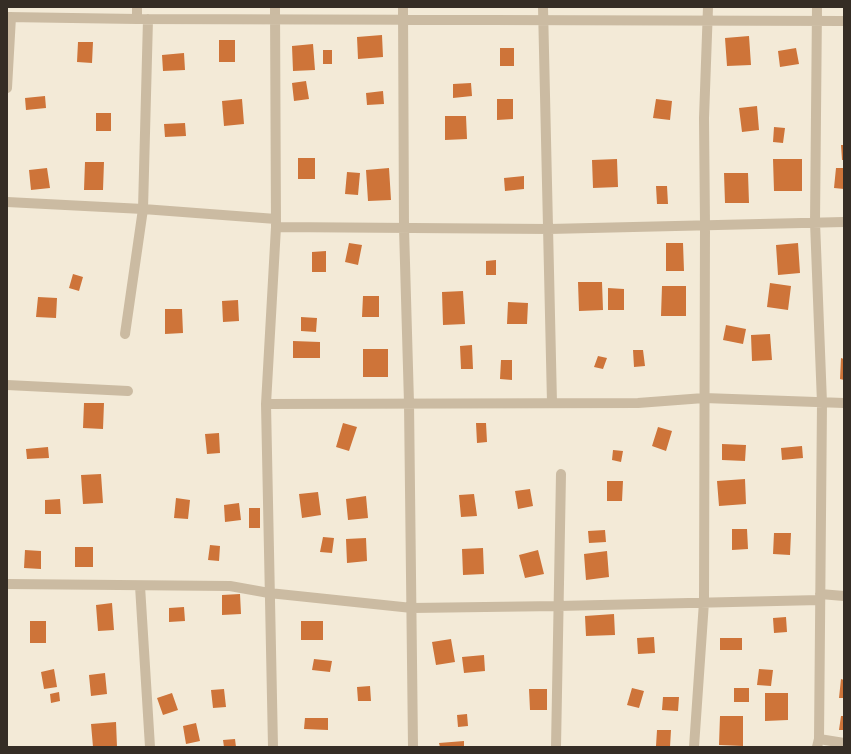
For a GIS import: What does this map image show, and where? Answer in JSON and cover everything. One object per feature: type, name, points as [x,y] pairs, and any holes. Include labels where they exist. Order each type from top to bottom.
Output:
[{"type":"street","points":[[137,7],[137,19]]},
{"type":"street","points":[[273,747],[266,404],[276,223],[274,7]]},
{"type":"street","points":[[403,7],[404,228],[414,747]]},
{"type":"street","points":[[543,7],[552,403]]},
{"type":"street","points":[[694,747],[704,602],[704,118],[708,7]]},
{"type":"street","points":[[817,7],[815,222],[822,403],[818,743],[844,743]]},
{"type":"street","points":[[7,88],[9,17],[275,20],[844,21]]},
{"type":"street","points":[[125,334],[144,209],[148,19]]},
{"type":"street","points":[[7,202],[144,209],[276,223],[404,228],[549,229],[844,222]]},
{"type":"street","points":[[7,385],[128,391]]},
{"type":"street","points":[[266,404],[638,403],[704,398],[844,403]]},
{"type":"street","points":[[556,747],[561,474]]},
{"type":"street","points":[[7,584],[230,586],[269,593],[412,608],[704,602],[844,596]]},
{"type":"street","points":[[140,586],[150,747]]},
{"type":"building","points":[[382,35],[383,57],[358,59],[357,37]]},
{"type":"building","points":[[749,36],[751,65],[727,66],[725,38]]},
{"type":"building","points":[[219,40],[235,40],[235,62],[219,62]]},
{"type":"building","points":[[78,42],[93,42],[92,63],[77,62]]},
{"type":"building","points":[[313,44],[315,70],[293,71],[292,46]]},
{"type":"building","points":[[500,48],[514,48],[514,66],[500,66]]},
{"type":"building","points":[[796,48],[799,64],[780,67],[778,51]]},
{"type":"building","points":[[323,50],[332,50],[332,64],[323,64]]},
{"type":"building","points":[[184,53],[185,70],[163,71],[162,55]]},
{"type":"building","points":[[306,81],[309,99],[294,101],[292,83]]},
{"type":"building","points":[[471,83],[472,96],[453,98],[453,84]]},
{"type":"building","points":[[383,91],[384,104],[367,105],[366,93]]},
{"type":"building","points":[[45,96],[46,108],[26,110],[25,98]]},
{"type":"building","points":[[242,99],[244,124],[224,126],[222,101]]},
{"type":"building","points":[[497,99],[513,99],[513,119],[497,120]]},
{"type":"building","points":[[656,99],[672,101],[670,120],[653,118]]},
{"type":"building","points":[[757,106],[759,130],[742,132],[739,108]]},
{"type":"building","points":[[96,113],[111,113],[111,131],[96,131]]},
{"type":"building","points":[[445,116],[466,116],[467,139],[445,140]]},
{"type":"building","points":[[185,123],[186,136],[165,137],[164,124]]},
{"type":"building","points":[[774,127],[785,128],[783,143],[773,142]]},
{"type":"building","points":[[841,145],[844,145],[844,160],[842,160]]},
{"type":"building","points":[[298,158],[315,158],[315,179],[298,179]]},
{"type":"building","points":[[617,159],[618,187],[593,188],[592,160]]},
{"type":"building","points":[[773,159],[802,159],[802,191],[774,191]]},
{"type":"building","points":[[85,162],[104,162],[103,190],[84,190]]},
{"type":"building","points":[[47,168],[50,188],[31,190],[29,170]]},
{"type":"building","points":[[389,168],[391,200],[368,201],[366,170]]},
{"type":"building","points":[[836,168],[844,168],[844,189],[834,188]]},
{"type":"building","points":[[347,172],[360,173],[358,195],[345,194]]},
{"type":"building","points":[[724,173],[748,173],[749,203],[725,203]]},
{"type":"building","points":[[524,176],[524,189],[505,191],[504,178]]},
{"type":"building","points":[[656,186],[667,186],[668,204],[657,204]]},
{"type":"building","points":[[349,243],[362,245],[358,265],[345,262]]},
{"type":"building","points":[[666,243],[683,243],[684,271],[666,271]]},
{"type":"building","points":[[798,243],[800,273],[778,275],[776,245]]},
{"type":"building","points":[[326,251],[326,272],[312,272],[312,252]]},
{"type":"building","points":[[496,260],[496,275],[486,275],[486,261]]},
{"type":"building","points":[[73,274],[83,277],[79,291],[69,288]]},
{"type":"building","points":[[578,282],[602,282],[603,310],[579,311]]},
{"type":"building","points":[[770,283],[791,286],[788,310],[767,307]]},
{"type":"building","points":[[662,286],[686,286],[686,316],[661,316]]},
{"type":"building","points":[[608,288],[624,289],[624,310],[608,310]]},
{"type":"building","points":[[463,291],[465,324],[443,325],[442,292]]},
{"type":"building","points":[[363,296],[379,296],[379,317],[362,317]]},
{"type":"building","points":[[38,297],[57,298],[56,318],[36,317]]},
{"type":"building","points":[[238,300],[239,321],[223,322],[222,301]]},
{"type":"building","points":[[508,302],[528,303],[527,324],[507,324]]},
{"type":"building","points":[[165,309],[182,309],[183,333],[165,334]]},
{"type":"building","points":[[301,317],[317,318],[316,332],[301,331]]},
{"type":"building","points":[[726,325],[746,329],[743,344],[723,340]]},
{"type":"building","points":[[770,334],[772,360],[752,361],[751,335]]},
{"type":"building","points":[[293,341],[320,342],[320,358],[293,358]]},
{"type":"building","points":[[472,345],[473,369],[461,369],[460,346]]},
{"type":"building","points":[[363,349],[388,349],[388,377],[363,377]]},
{"type":"building","points":[[633,350],[643,350],[645,366],[634,367]]},
{"type":"building","points":[[598,356],[607,358],[603,369],[594,367]]},
{"type":"building","points":[[841,358],[844,359],[844,380],[840,379]]},
{"type":"building","points":[[501,360],[512,360],[512,380],[500,379]]},
{"type":"building","points":[[84,403],[104,403],[103,429],[83,428]]},
{"type":"building","points":[[343,423],[357,427],[349,451],[336,447]]},
{"type":"building","points":[[476,423],[486,423],[487,442],[477,443]]},
{"type":"building","points":[[658,427],[672,431],[666,451],[652,446]]},
{"type":"building","points":[[219,433],[220,453],[207,454],[205,434]]},
{"type":"building","points":[[722,444],[746,445],[745,461],[722,460]]},
{"type":"building","points":[[802,446],[803,458],[782,460],[781,448]]},
{"type":"building","points":[[48,447],[49,458],[27,459],[26,449]]},
{"type":"building","points":[[613,450],[623,451],[621,462],[612,460]]},
{"type":"building","points":[[101,474],[103,503],[83,504],[81,475]]},
{"type":"building","points":[[745,479],[746,504],[719,506],[717,481]]},
{"type":"building","points":[[607,481],[623,481],[622,501],[607,501]]},
{"type":"building","points":[[530,489],[533,506],[518,509],[515,491]]},
{"type":"building","points":[[318,492],[321,515],[302,518],[299,494]]},
{"type":"building","points":[[474,494],[477,516],[461,517],[459,495]]},
{"type":"building","points":[[366,496],[368,518],[348,520],[346,499]]},
{"type":"building","points":[[176,498],[190,500],[188,519],[174,518]]},
{"type":"building","points":[[60,499],[61,514],[45,514],[45,500]]},
{"type":"building","points":[[239,503],[241,520],[225,522],[224,505]]},
{"type":"building","points":[[249,508],[260,508],[260,528],[249,528]]},
{"type":"building","points":[[732,529],[747,529],[748,549],[732,550]]},
{"type":"building","points":[[605,530],[606,542],[589,543],[588,531]]},
{"type":"building","points":[[774,533],[791,533],[790,555],[773,554]]},
{"type":"building","points":[[323,537],[334,538],[332,553],[320,552]]},
{"type":"building","points":[[366,538],[367,561],[347,563],[346,539]]},
{"type":"building","points":[[210,545],[220,546],[219,561],[208,560]]},
{"type":"building","points":[[75,547],[93,547],[93,567],[75,567]]},
{"type":"building","points":[[483,548],[484,574],[463,575],[462,549]]},
{"type":"building","points":[[25,550],[41,551],[41,569],[24,568]]},
{"type":"building","points":[[538,550],[544,574],[525,578],[519,555]]},
{"type":"building","points":[[607,551],[609,577],[586,580],[584,554]]},
{"type":"building","points":[[240,594],[241,614],[222,615],[222,595]]},
{"type":"building","points":[[112,603],[114,630],[98,631],[96,605]]},
{"type":"building","points":[[184,607],[185,621],[169,622],[169,608]]},
{"type":"building","points":[[614,614],[615,635],[586,636],[585,616]]},
{"type":"building","points":[[786,617],[787,632],[774,633],[773,618]]},
{"type":"building","points":[[30,621],[46,621],[46,643],[30,643]]},
{"type":"building","points":[[301,621],[323,621],[323,640],[301,640]]},
{"type":"building","points":[[654,637],[655,653],[638,654],[637,638]]},
{"type":"building","points":[[720,638],[742,638],[742,650],[720,650]]},
{"type":"building","points":[[451,639],[455,662],[436,665],[432,642]]},
{"type":"building","points":[[484,655],[485,671],[464,673],[462,657]]},
{"type":"building","points":[[314,659],[332,661],[330,672],[312,670]]},
{"type":"building","points":[[54,669],[57,687],[44,689],[41,672]]},
{"type":"building","points":[[759,669],[773,670],[771,686],[757,685]]},
{"type":"building","points":[[105,673],[107,694],[91,696],[89,675]]},
{"type":"building","points":[[841,679],[844,680],[844,698],[839,698]]},
{"type":"building","points":[[370,686],[371,701],[358,701],[357,687]]},
{"type":"building","points":[[632,688],[644,691],[639,708],[627,705]]},
{"type":"building","points":[[734,688],[749,688],[749,702],[734,702]]},
{"type":"building","points":[[224,689],[226,707],[213,708],[211,690]]},
{"type":"building","points":[[529,689],[547,689],[547,710],[530,710]]},
{"type":"building","points":[[59,692],[60,701],[51,703],[50,694]]},
{"type":"building","points":[[172,693],[178,710],[163,715],[157,698]]},
{"type":"building","points":[[765,693],[788,693],[788,720],[765,721]]},
{"type":"building","points":[[663,697],[679,697],[678,711],[662,710]]},
{"type":"building","points":[[467,714],[468,726],[458,727],[457,715]]},
{"type":"building","points":[[720,716],[743,716],[743,746],[719,745]]},
{"type":"building","points":[[841,716],[844,716],[844,730],[839,730]]},
{"type":"building","points":[[305,718],[328,718],[328,730],[304,729]]},
{"type":"building","points":[[116,722],[117,747],[93,747],[91,724]]},
{"type":"building","points":[[196,723],[200,741],[186,744],[183,726]]},
{"type":"building","points":[[657,730],[671,730],[670,747],[656,746]]},
{"type":"building","points":[[235,739],[236,747],[224,747],[223,740]]},
{"type":"building","points":[[464,741],[464,747],[440,747],[439,743]]}]
